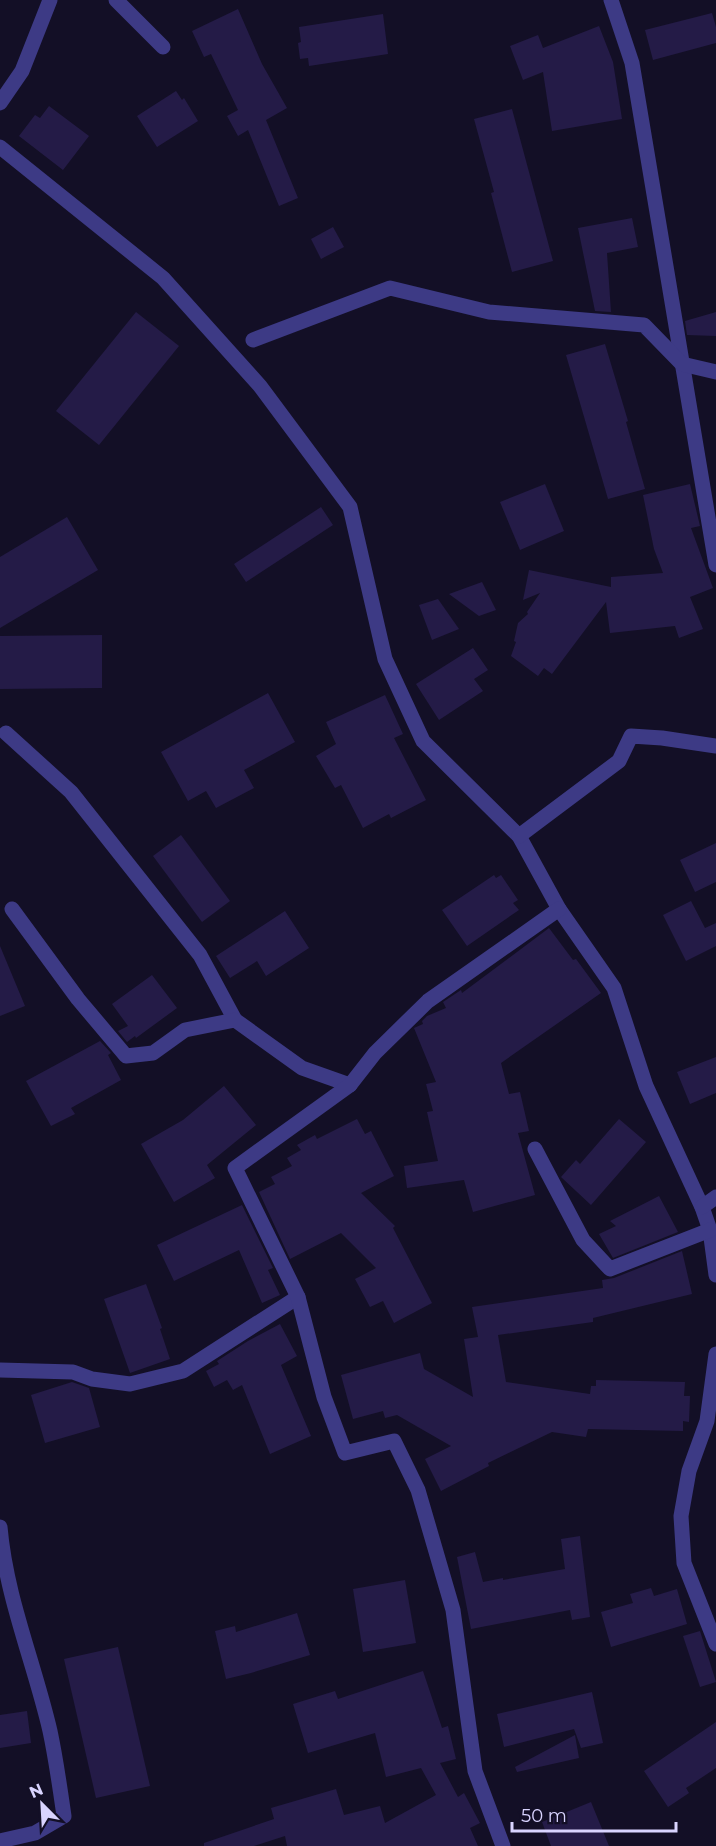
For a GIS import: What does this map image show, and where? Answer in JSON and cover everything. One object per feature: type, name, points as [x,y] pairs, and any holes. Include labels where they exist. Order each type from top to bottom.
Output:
[{"type":"street","points":[[0,103],[22,71],[50,0]]},
{"type":"street","points":[[116,0],[163,47]]},
{"type":"street","points":[[611,0],[632,63],[716,565]]},
{"type":"street","points":[[0,147],[163,278],[260,386],[350,507],[385,659],[423,741],[519,836],[559,909],[614,988],[646,1086],[702,1207],[710,1230],[716,1275]]},
{"type":"street","points":[[252,340],[390,288],[489,312],[644,325],[682,364],[716,372]]},
{"type":"street","points":[[6,733],[71,792],[201,955],[236,1020],[302,1068],[350,1085]]},
{"type":"street","points":[[519,836],[619,760],[631,736],[716,746]]},
{"type":"street","points":[[12,909],[78,999],[126,1056],[153,1053],[185,1030],[236,1020]]},
{"type":"street","points":[[503,1846],[475,1771],[453,1610],[418,1490],[394,1441],[345,1453],[324,1397],[297,1297],[235,1168],[350,1085],[375,1053],[428,1000],[559,909]]},
{"type":"street","points":[[535,1149],[583,1239],[610,1269],[710,1230]]},
{"type":"street","points":[[702,1207],[716,1197]]},
{"type":"street","points":[[0,1370],[73,1372],[92,1379],[130,1384],[183,1371],[297,1297]]},
{"type":"street","points":[[716,1354],[707,1420],[689,1471],[681,1516],[684,1563],[716,1644]]},
{"type":"street","points":[[0,1527],[1,1552],[18,1622],[50,1730],[60,1781],[63,1816],[35,1833],[0,1841]]},
{"type":"building","points":[[238,9],[262,64],[287,108],[266,120],[298,198],[279,206],[248,130],[238,136],[227,116],[238,110],[211,54],[204,57],[192,31]]},
{"type":"building","points":[[712,13],[716,27],[716,43],[653,60],[645,30]]},
{"type":"building","points":[[383,14],[388,54],[309,66],[308,58],[300,59],[299,27]]},
{"type":"building","points":[[599,26],[613,62],[622,119],[552,131],[543,72],[523,80],[510,46],[538,35],[543,48]]},
{"type":"building","points":[[176,91],[182,100],[184,98],[198,121],[157,147],[137,116]]},
{"type":"building","points":[[49,106],[89,136],[63,170],[19,136],[35,115],[40,118]]},
{"type":"building","points":[[512,109],[553,261],[512,272],[491,193],[494,192],[474,119]]},
{"type":"building","points":[[632,218],[638,247],[607,253],[611,312],[595,311],[578,228]]},
{"type":"building","points":[[333,227],[344,247],[321,259],[311,239]]},
{"type":"building","points":[[136,312],[179,346],[99,445],[56,411]]},
{"type":"building","points":[[716,312],[716,336],[687,335],[685,321]]},
{"type":"building","points":[[605,344],[645,489],[608,499],[566,355]]},
{"type":"building","points":[[545,484],[564,531],[520,550],[500,502]]},
{"type":"building","points":[[690,484],[700,526],[691,528],[713,588],[690,597],[703,629],[679,638],[675,626],[610,633],[606,602],[552,674],[544,668],[538,676],[511,656],[516,642],[514,641],[518,623],[528,614],[527,612],[540,593],[523,600],[529,570],[611,587],[611,577],[663,573],[654,549],[643,495]]},
{"type":"building","points":[[321,507],[333,525],[246,582],[234,564]]},
{"type":"building","points":[[67,517],[98,570],[0,628],[0,557]]},
{"type":"building","points":[[482,582],[496,610],[479,616],[449,594]]},
{"type":"building","points":[[438,599],[459,629],[432,640],[419,605]]},
{"type":"building","points":[[102,635],[102,688],[0,689],[0,636]]},
{"type":"building","points":[[473,648],[488,670],[474,679],[483,691],[439,720],[416,684]]},
{"type":"building","points":[[268,693],[295,742],[244,770],[254,788],[216,808],[206,791],[188,801],[161,752]]},
{"type":"building","points":[[385,695],[403,734],[394,738],[426,800],[391,818],[389,814],[363,828],[341,785],[335,788],[316,756],[336,744],[326,722]]},
{"type":"building","points":[[181,835],[230,901],[202,922],[153,856]]},
{"type":"building","points":[[716,843],[716,882],[695,892],[680,860]]},
{"type":"building","points":[[494,875],[496,878],[501,875],[518,900],[513,903],[519,910],[467,946],[442,910]]},
{"type":"building","points":[[691,901],[705,928],[716,923],[716,946],[686,961],[663,915]]},
{"type":"building","points":[[285,911],[309,948],[266,976],[257,961],[230,978],[216,956]]},
{"type":"building","points":[[549,928],[601,993],[501,1063],[509,1094],[520,1092],[529,1131],[518,1133],[535,1195],[473,1212],[464,1180],[407,1188],[404,1166],[438,1161],[427,1112],[433,1111],[426,1084],[436,1082],[414,1028],[423,1024],[422,1021],[427,1016],[446,1008],[443,1002],[461,990],[462,993]]},
{"type":"building","points":[[0,946],[25,1006],[0,1016]]},
{"type":"building","points":[[152,975],[177,1008],[127,1042],[118,1031],[128,1026],[112,1004]]},
{"type":"building","points":[[100,1041],[111,1053],[108,1055],[121,1080],[71,1108],[75,1114],[51,1126],[26,1081]]},
{"type":"building","points":[[716,1057],[716,1093],[690,1104],[677,1072]]},
{"type":"building","points":[[224,1086],[256,1125],[207,1165],[215,1178],[174,1202],[141,1144],[183,1120]]},
{"type":"building","points":[[357,1119],[365,1134],[371,1131],[394,1176],[361,1193],[395,1226],[393,1228],[432,1303],[394,1323],[383,1301],[370,1307],[355,1279],[376,1268],[341,1233],[290,1259],[259,1192],[275,1184],[271,1177],[292,1166],[287,1158],[301,1150],[297,1145],[315,1135],[317,1139]]},
{"type":"building","points":[[619,1119],[646,1142],[591,1205],[561,1177],[576,1160],[580,1164]]},
{"type":"building","points":[[659,1196],[678,1232],[613,1258],[599,1234],[616,1226],[610,1221]]},
{"type":"building","points":[[242,1205],[273,1268],[268,1270],[280,1295],[262,1303],[239,1250],[174,1281],[157,1245]]},
{"type":"building","points":[[682,1251],[692,1294],[593,1318],[593,1322],[498,1335],[506,1382],[590,1394],[591,1386],[596,1386],[596,1380],[685,1382],[684,1396],[690,1396],[689,1422],[683,1421],[683,1431],[588,1429],[586,1437],[552,1432],[488,1463],[489,1466],[441,1491],[425,1459],[451,1446],[397,1415],[385,1418],[383,1411],[353,1419],[341,1375],[420,1353],[424,1369],[473,1397],[464,1339],[478,1337],[472,1307],[603,1288],[602,1280],[614,1278]]},
{"type":"building","points":[[146,1284],[162,1328],[160,1329],[170,1359],[130,1373],[104,1299]]},
{"type":"building","points":[[280,1324],[297,1356],[281,1365],[311,1436],[270,1454],[242,1385],[233,1390],[227,1380],[214,1387],[206,1371],[219,1364],[217,1361],[248,1341]]},
{"type":"building","points":[[72,1382],[89,1388],[100,1427],[45,1443],[31,1395]]},
{"type":"building","points":[[580,1536],[590,1617],[572,1620],[570,1610],[471,1629],[457,1557],[475,1552],[483,1582],[503,1578],[503,1580],[565,1569],[561,1539]]},
{"type":"building","points":[[405,1580],[416,1643],[363,1652],[353,1589]]},
{"type":"building","points":[[651,1588],[654,1596],[677,1589],[687,1624],[611,1647],[601,1612],[633,1603],[630,1594]]},
{"type":"building","points":[[297,1613],[310,1655],[226,1679],[215,1631],[235,1626],[236,1632]]},
{"type":"building","points":[[700,1631],[716,1682],[700,1687],[683,1636]]},
{"type":"building","points":[[118,1647],[150,1786],[96,1798],[64,1659]]},
{"type":"building","points":[[423,1671],[442,1728],[448,1726],[456,1759],[440,1763],[458,1797],[464,1793],[480,1823],[470,1828],[478,1846],[287,1846],[285,1836],[254,1846],[204,1846],[204,1843],[274,1819],[271,1808],[336,1789],[344,1815],[380,1806],[385,1823],[436,1795],[421,1768],[386,1777],[375,1733],[308,1753],[293,1704],[335,1691],[338,1699]]},
{"type":"building","points":[[592,1692],[603,1743],[581,1748],[574,1729],[504,1747],[497,1714]]},
{"type":"building","points":[[27,1711],[31,1743],[0,1748],[0,1715]]},
{"type":"building","points":[[716,1722],[716,1768],[686,1788],[689,1793],[668,1807],[644,1771]]},
{"type":"building","points":[[575,1735],[579,1758],[517,1772],[515,1767]]},
{"type":"building","points":[[591,1802],[609,1846],[551,1846],[542,1822]]}]
